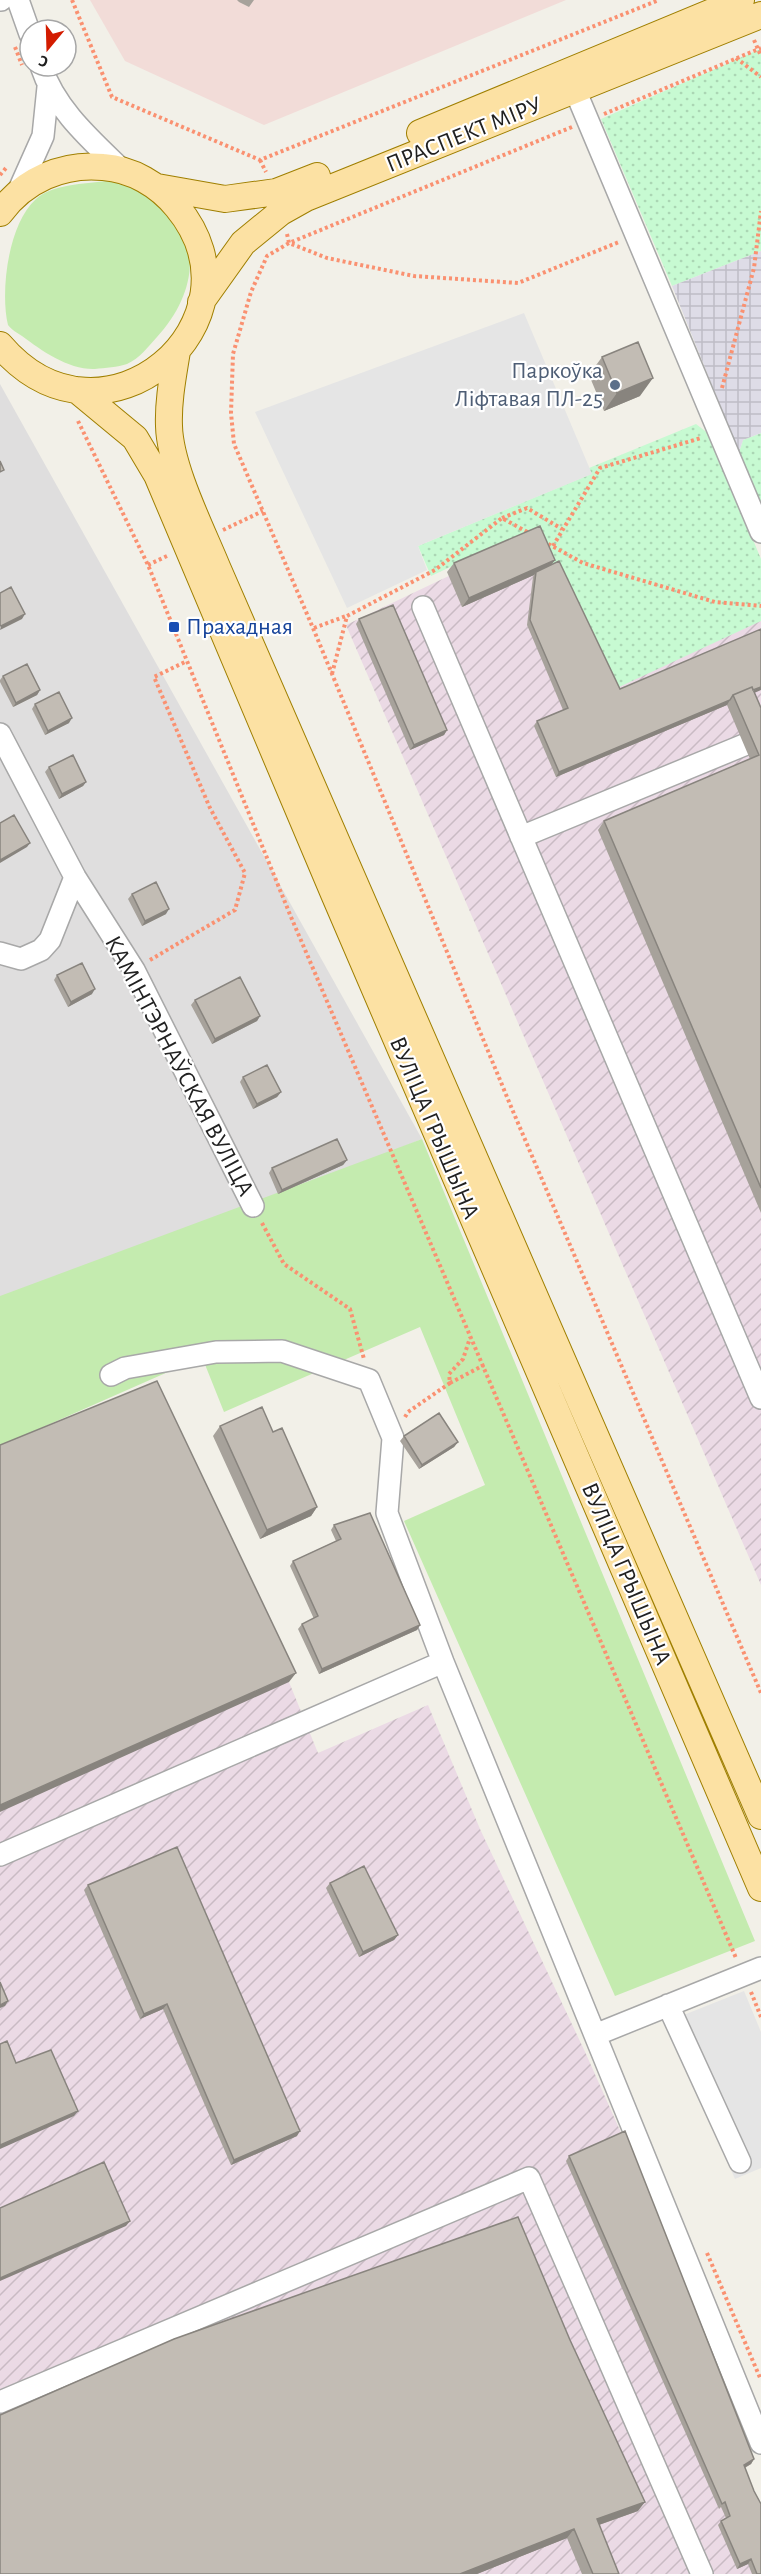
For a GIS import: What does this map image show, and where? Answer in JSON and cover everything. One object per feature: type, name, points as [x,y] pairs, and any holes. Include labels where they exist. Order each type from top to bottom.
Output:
[{"type":"main road","name":"ПРАСПЕКТ МІРУ","points":[[157,187],[225,199],[276,192],[741,0]]},
{"type":"main road","name":"ПРАСПЕКТ МІРУ","points":[[201,302],[243,243],[281,212],[306,198],[575,90],[756,25]]},
{"type":"main road","points":[[0,213],[18,192],[42,178],[68,168],[105,167],[123,171],[157,187],[171,199],[192,230],[203,265],[201,302],[196,320],[177,351],[156,370],[132,384],[105,390],[77,390],[41,379],[25,370],[0,345]]},
{"type":"main road","name":"ВУЛІЦА ГРЫШЫНА","points":[[177,351],[170,397],[169,428],[178,469],[217,567],[761,1816]]},
{"type":"main road","name":"ВУЛІЦА ГРЫШЫНА","points":[[77,390],[135,438],[157,476],[329,883],[761,1888]]},
{"type":"street","points":[[18,0],[20,18]]},
{"type":"street","points":[[40,78],[83,133],[123,171]]},
{"type":"street","points":[[18,192],[43,136],[48,87]]},
{"type":"street","points":[[575,90],[761,532]]},
{"type":"street","points":[[423,607],[761,1398]]},
{"type":"street","name":"КАМІНТЭРНАЎСКАЯ ВУЛІЦА","points":[[0,734],[75,877],[134,970],[253,1206]]},
{"type":"street","points":[[521,837],[744,746]]},
{"type":"street","points":[[0,969],[40,950],[50,940],[75,877]]},
{"type":"street","points":[[0,952],[21,959]]},
{"type":"street","points":[[111,1375],[125,1368],[216,1352],[282,1351],[369,1380],[393,1438],[387,1513],[443,1662],[761,2443]]},
{"type":"street","points":[[0,1855],[443,1662]]},
{"type":"street","points":[[595,2035],[752,1971]]},
{"type":"street","points":[[668,2005],[740,2162]]},
{"type":"street","points":[[0,2402],[529,2178],[702,2574]]},
{"type":"path","points":[[72,0],[112,97],[260,160],[269,178]]},
{"type":"path","points":[[260,160],[659,0]]},
{"type":"path","points":[[756,25],[761,56]]},
{"type":"path","points":[[736,58],[761,77]]},
{"type":"path","points":[[0,175],[13,160]]},
{"type":"path","points":[[553,546],[600,468],[716,426],[754,268],[761,211]]},
{"type":"path","points":[[289,243],[327,258],[414,276],[518,283],[636,235]]},
{"type":"path","points":[[76,416],[148,564],[296,928],[471,1336],[752,1971],[761,2017]]},
{"type":"path","points":[[314,628],[347,616],[435,570],[502,518],[527,508],[562,529]]},
{"type":"path","points":[[223,530],[263,511]]},
{"type":"path","points":[[502,518],[533,535]]},
{"type":"path","points":[[543,540],[583,563],[716,602],[761,606]]},
{"type":"path","points":[[148,564],[167,556]]},
{"type":"path","points":[[332,675],[347,616]]},
{"type":"path","points":[[134,970],[235,910],[245,873],[210,808],[154,677],[188,661]]},
{"type":"path","name":"КАМІНТЭРНАЎСКАЯ ВУЛІЦА","points":[[253,1206],[284,1264],[350,1308],[369,1380]]},
{"type":"path","points":[[450,1383],[449,1374],[463,1359],[471,1336]]},
{"type":"path","points":[[393,1438],[408,1412],[450,1383],[484,1365]]},
{"type":"shaded area","points":[[90,0],[566,0],[264,125],[125,61]]},
{"type":"shaded area","points":[[761,251],[761,433],[743,440],[739,452],[672,286]]},
{"type":"shaded area","points":[[524,313],[592,474],[418,546],[427,570],[347,608],[255,412]]},
{"type":"shaded area","points":[[0,384],[422,1139],[299,1189],[0,1299]]},
{"type":"shaded area","points":[[564,521],[761,620],[761,1585],[346,625]]},
{"type":"shaded area","points":[[0,1457],[289,1682],[318,1753],[428,1705],[480,1829],[622,2135],[751,2464],[740,2470],[761,2574],[0,2574]]},
{"type":"shaded area","points":[[744,1991],[761,2032],[761,2168],[735,2179],[666,2022]]},
{"type":"green space","points":[[761,50],[761,251],[672,286],[601,119]]},
{"type":"green space","points":[[106,181],[143,190],[172,215],[183,231],[189,248],[190,266],[187,285],[180,303],[170,321],[144,352],[132,362],[95,369],[75,366],[56,358],[38,348],[8,325],[6,277],[8,259],[19,225],[26,210],[36,199],[51,190]]},
{"type":"green space","points":[[696,424],[709,434],[761,559],[761,621],[604,694],[528,531],[431,576],[418,546],[591,474],[589,468]]},
{"type":"green space","points":[[761,433],[761,503],[739,452],[743,440]]},
{"type":"green space","points":[[422,1139],[755,1941],[615,1996],[404,1521],[485,1485],[420,1327],[224,1412],[202,1357],[0,1446],[0,1296]]},
{"type":"building","points":[[638,342],[653,378],[617,393],[602,357]]},
{"type":"building","points":[[540,526],[555,560],[469,598],[454,563]]},
{"type":"building","points":[[559,561],[620,689],[761,629],[761,687],[753,690],[752,687],[733,695],[730,700],[559,772],[537,721],[568,708],[530,620],[536,572]]},
{"type":"building","points":[[11,587],[25,614],[1,626],[0,593]]},
{"type":"building","points":[[393,605],[447,730],[414,745],[359,619]]},
{"type":"building","points":[[27,664],[40,690],[16,703],[3,676]]},
{"type":"building","points":[[752,687],[761,708],[761,1188],[604,821],[759,755],[733,695]]},
{"type":"building","points":[[59,692],[72,718],[48,731],[35,704]]},
{"type":"building","points":[[73,755],[86,782],[62,794],[49,767]]},
{"type":"building","points":[[14,815],[30,843],[0,860],[0,823]]},
{"type":"building","points":[[156,882],[169,909],[145,921],[132,894]]},
{"type":"building","points":[[82,963],[95,989],[71,1002],[57,975]]},
{"type":"building","points":[[240,977],[260,1016],[215,1039],[195,1000]]},
{"type":"building","points":[[267,1065],[281,1092],[257,1104],[243,1077]]},
{"type":"building","points":[[337,1139],[347,1160],[282,1190],[272,1168]]},
{"type":"building","points":[[157,1381],[296,1673],[0,1805],[0,1445]]},
{"type":"building","points":[[262,1407],[273,1432],[282,1428],[317,1507],[267,1530],[220,1426]]},
{"type":"building","points":[[439,1413],[458,1442],[422,1465],[404,1436]]},
{"type":"building","points":[[370,1513],[420,1625],[322,1669],[302,1624],[318,1616],[293,1561],[341,1539],[334,1525]]},
{"type":"building","points":[[177,1847],[300,2131],[234,2160],[167,2004],[144,2014],[88,1885]]},
{"type":"building","points":[[364,1866],[398,1935],[363,1952],[330,1883]]},
{"type":"building","points":[[0,1982],[8,2001],[0,2005]]},
{"type":"building","points":[[7,2041],[16,2063],[51,2050],[78,2111],[0,2145],[0,2044]]},
{"type":"building","points":[[625,2131],[754,2459],[744,2465],[761,2504],[761,2574],[757,2574],[751,2559],[740,2564],[721,2521],[730,2516],[725,2502],[722,2504],[569,2156]]},
{"type":"building","points":[[104,2162],[130,2221],[0,2278],[0,2208]]},
{"type":"building","points":[[518,2217],[570,2340],[645,2502],[597,2519],[619,2574],[593,2574],[574,2529],[460,2574],[0,2574],[0,2415],[174,2339]]},
{"type":"place","name":"Паркоўка Ліфтавая ПЛ-25","points":[[615,385]]},
{"type":"place","name":"Прахадная","points":[[174,627]]}]
